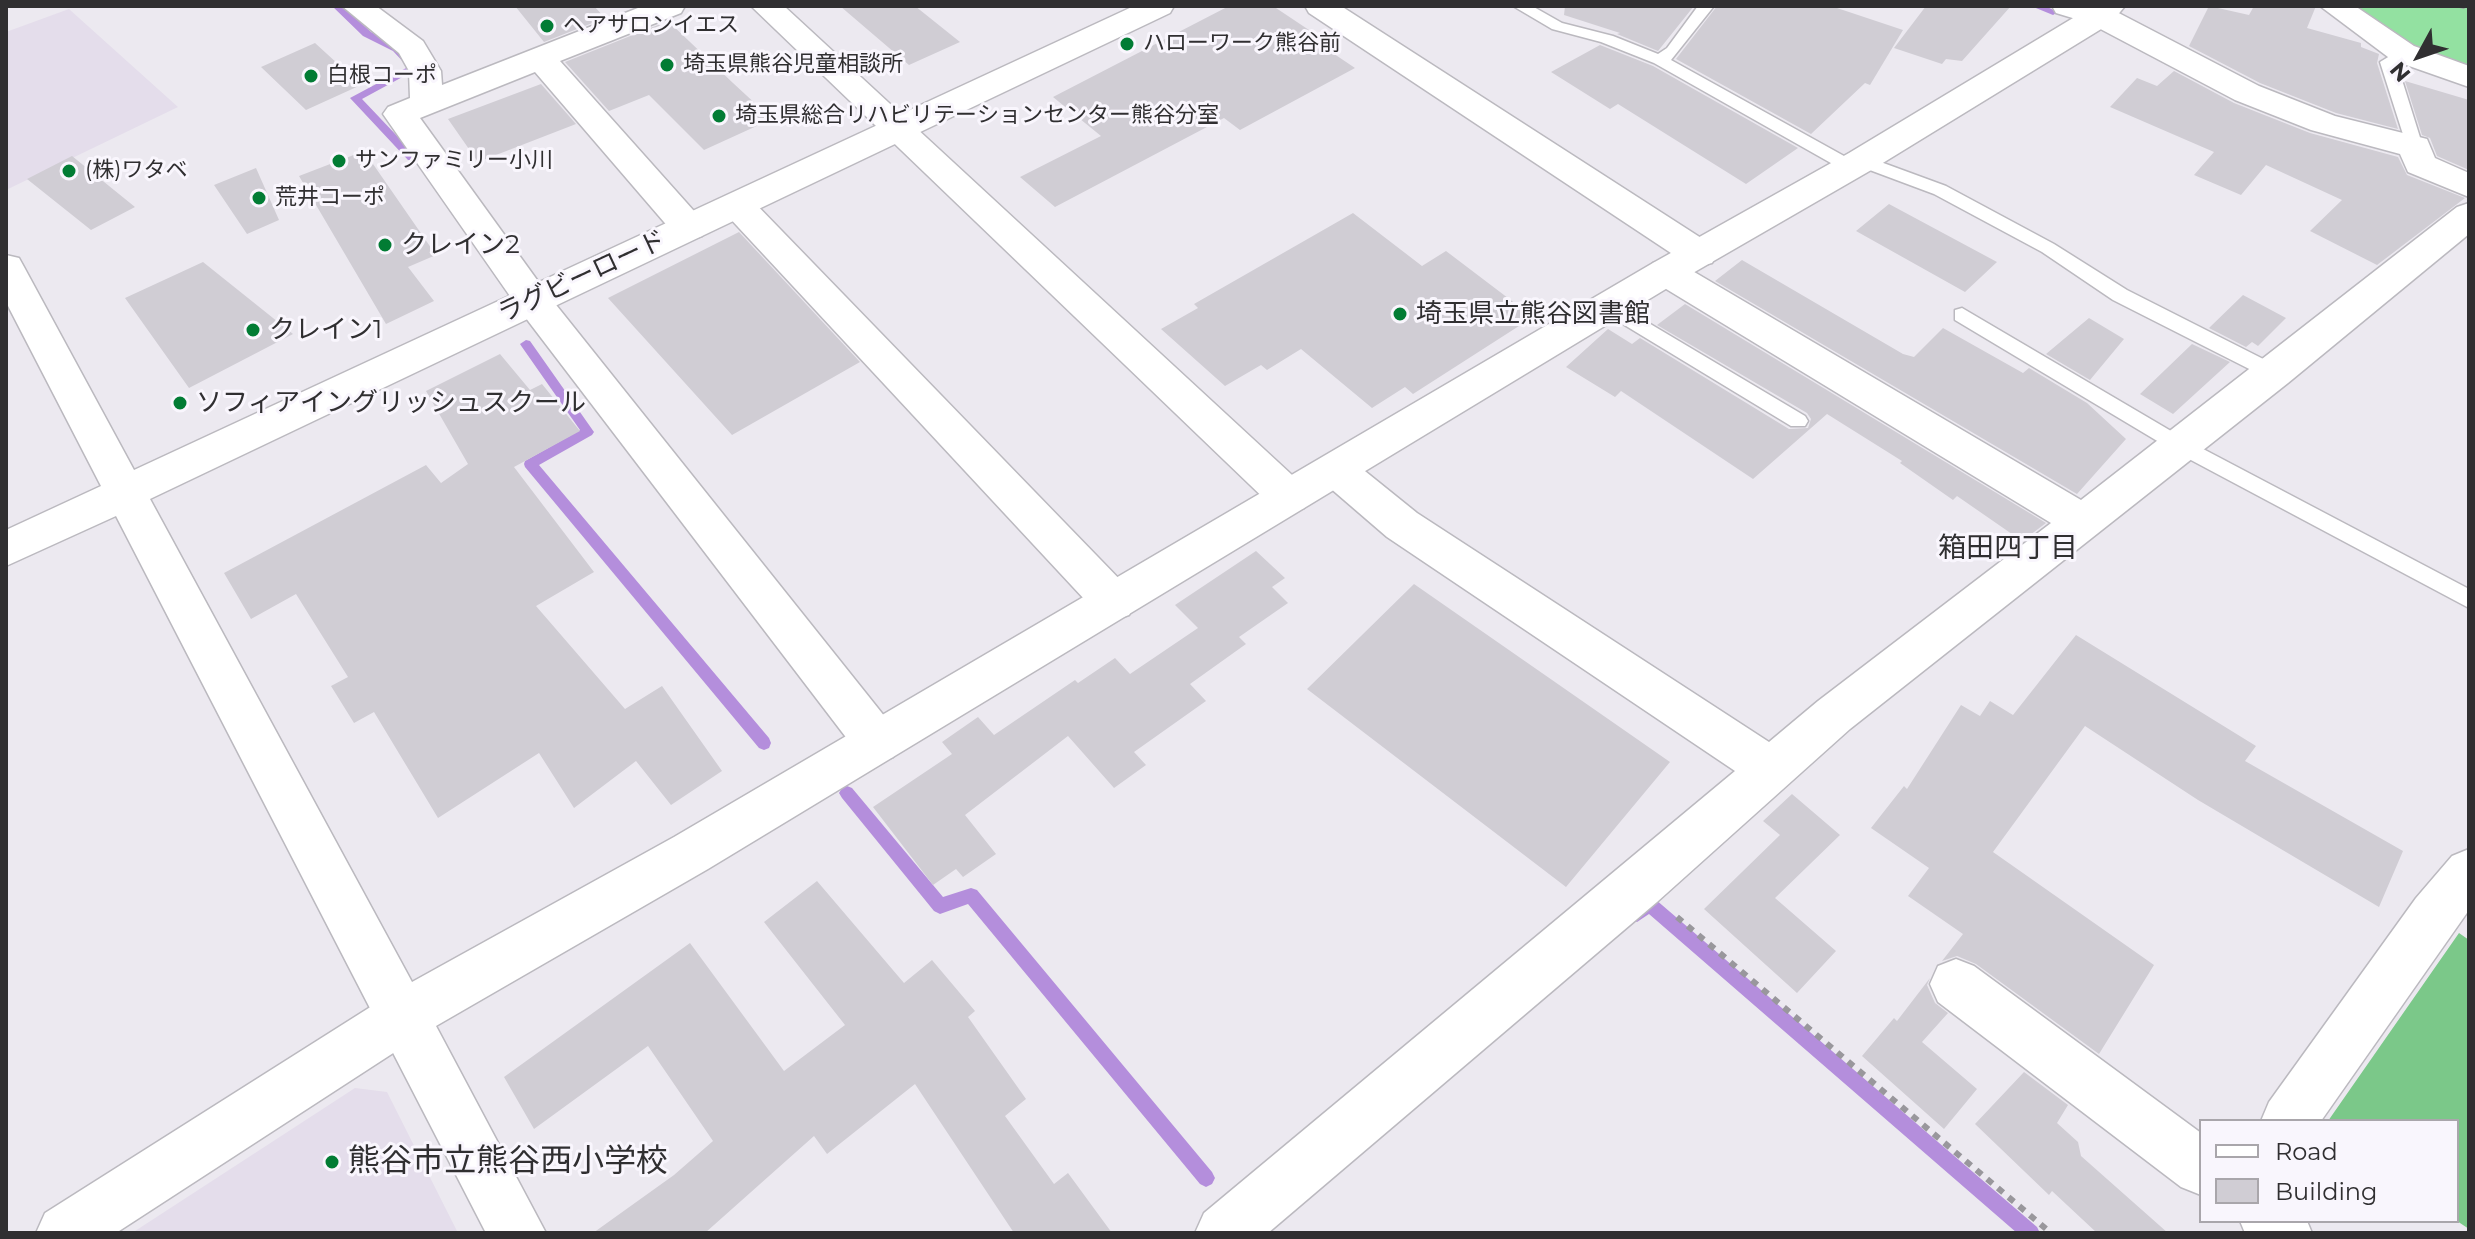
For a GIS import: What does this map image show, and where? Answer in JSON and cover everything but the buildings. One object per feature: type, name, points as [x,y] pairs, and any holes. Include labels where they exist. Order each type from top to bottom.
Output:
[{"type":"street","points":[[357,6],[412,48],[425,71],[427,103]]},
{"type":"street","points":[[670,6],[400,114],[532,300],[877,742]]},
{"type":"street","points":[[766,6],[1289,497]]},
{"type":"street","name":"ラグビーロード","points":[[6,549],[1159,6]]},
{"type":"street","points":[[1320,6],[1682,263],[2084,522]]},
{"type":"street","points":[[2335,6],[2403,53],[2469,77]]},
{"type":"street","points":[[65,1233],[402,1017],[877,742],[1682,263],[1856,164],[2092,9],[2247,93],[2418,155],[2469,186]]},
{"type":"street","points":[[540,58],[689,228]]},
{"type":"street","points":[[737,205],[1114,602]]},
{"type":"street","points":[[1224,1233],[1639,885],[1834,715],[2274,373],[2460,234]]},
{"type":"street","points":[[6,267],[517,1233]]},
{"type":"street","points":[[1336,470],[1402,525],[1772,770]]},
{"type":"street","points":[[2289,1119],[2434,915],[2469,872]]},
{"type":"street","points":[[1956,984],[2199,1166]]},
{"type":"lane","points":[[1521,6],[1557,26],[1607,39],[1660,60],[1856,164],[1940,190],[2048,248],[2120,295],[2274,373]]},
{"type":"lane","points":[[1660,60],[1673,51],[1706,6]]},
{"type":"lane","points":[[2403,53],[2388,62],[2418,155]]},
{"type":"lane","points":[[1610,307],[1798,421]]},
{"type":"lane","points":[[1962,315],[2181,446],[2469,599]]},
{"type":"path","points":[[2460,6],[2469,8]]},
{"type":"path","points":[[1639,885],[2051,1233]]},
{"type":"shaded area","points":[[69,9],[178,107],[6,190],[6,32]]},
{"type":"shaded area","name":"熊谷市立熊谷西小学校","points":[[355,1088],[387,1092],[458,1233],[132,1233]]},
{"type":"green space","points":[[2348,6],[2469,6],[2469,71],[2401,42]]},
{"type":"green space","points":[[2459,933],[2469,940],[2469,1229],[2459,1222],[2459,1119],[2329,1119]]},
{"type":"waterway","points":[[337,6],[367,34],[397,49],[414,68],[355,98],[412,158]]},
{"type":"waterway","points":[[2036,6],[2053,12]]},
{"type":"waterway","points":[[526,344],[588,432],[530,464],[764,743]]},
{"type":"waterway","points":[[847,793],[940,906],[971,895],[1206,1178]]},
{"type":"waterway","points":[[1637,914],[1649,904],[2031,1233]]},
{"type":"place","name":"ヘアサロンイエス","points":[[547,26]]},
{"type":"place","name":"ハローワーク熊谷前","points":[[1127,44]]},
{"type":"place","name":"埼玉県熊谷児童相談所","points":[[667,65]]},
{"type":"place","name":"白根コーポ","points":[[311,76]]},
{"type":"place","name":"埼玉県総合リハビリテーションセンター熊谷分室","points":[[719,116]]},
{"type":"place","name":"サンファミリー小川","points":[[339,161]]},
{"type":"place","name":"(株)ワタベ","points":[[69,171]]},
{"type":"place","name":"荒井コーポ","points":[[259,198]]},
{"type":"place","name":"クレイン2","points":[[385,245]]},
{"type":"place","name":"埼玉県立熊谷図書館","points":[[1400,314]]},
{"type":"place","name":"クレイン1","points":[[253,330]]},
{"type":"place","name":"ソフィアイングリッシュスクール","points":[[180,403]]},
{"type":"place","name":"熊谷市立熊谷西小学校","points":[[332,1162]]},
{"type":"district","name":"箱田四丁目","points":[[2008,549]]}]
